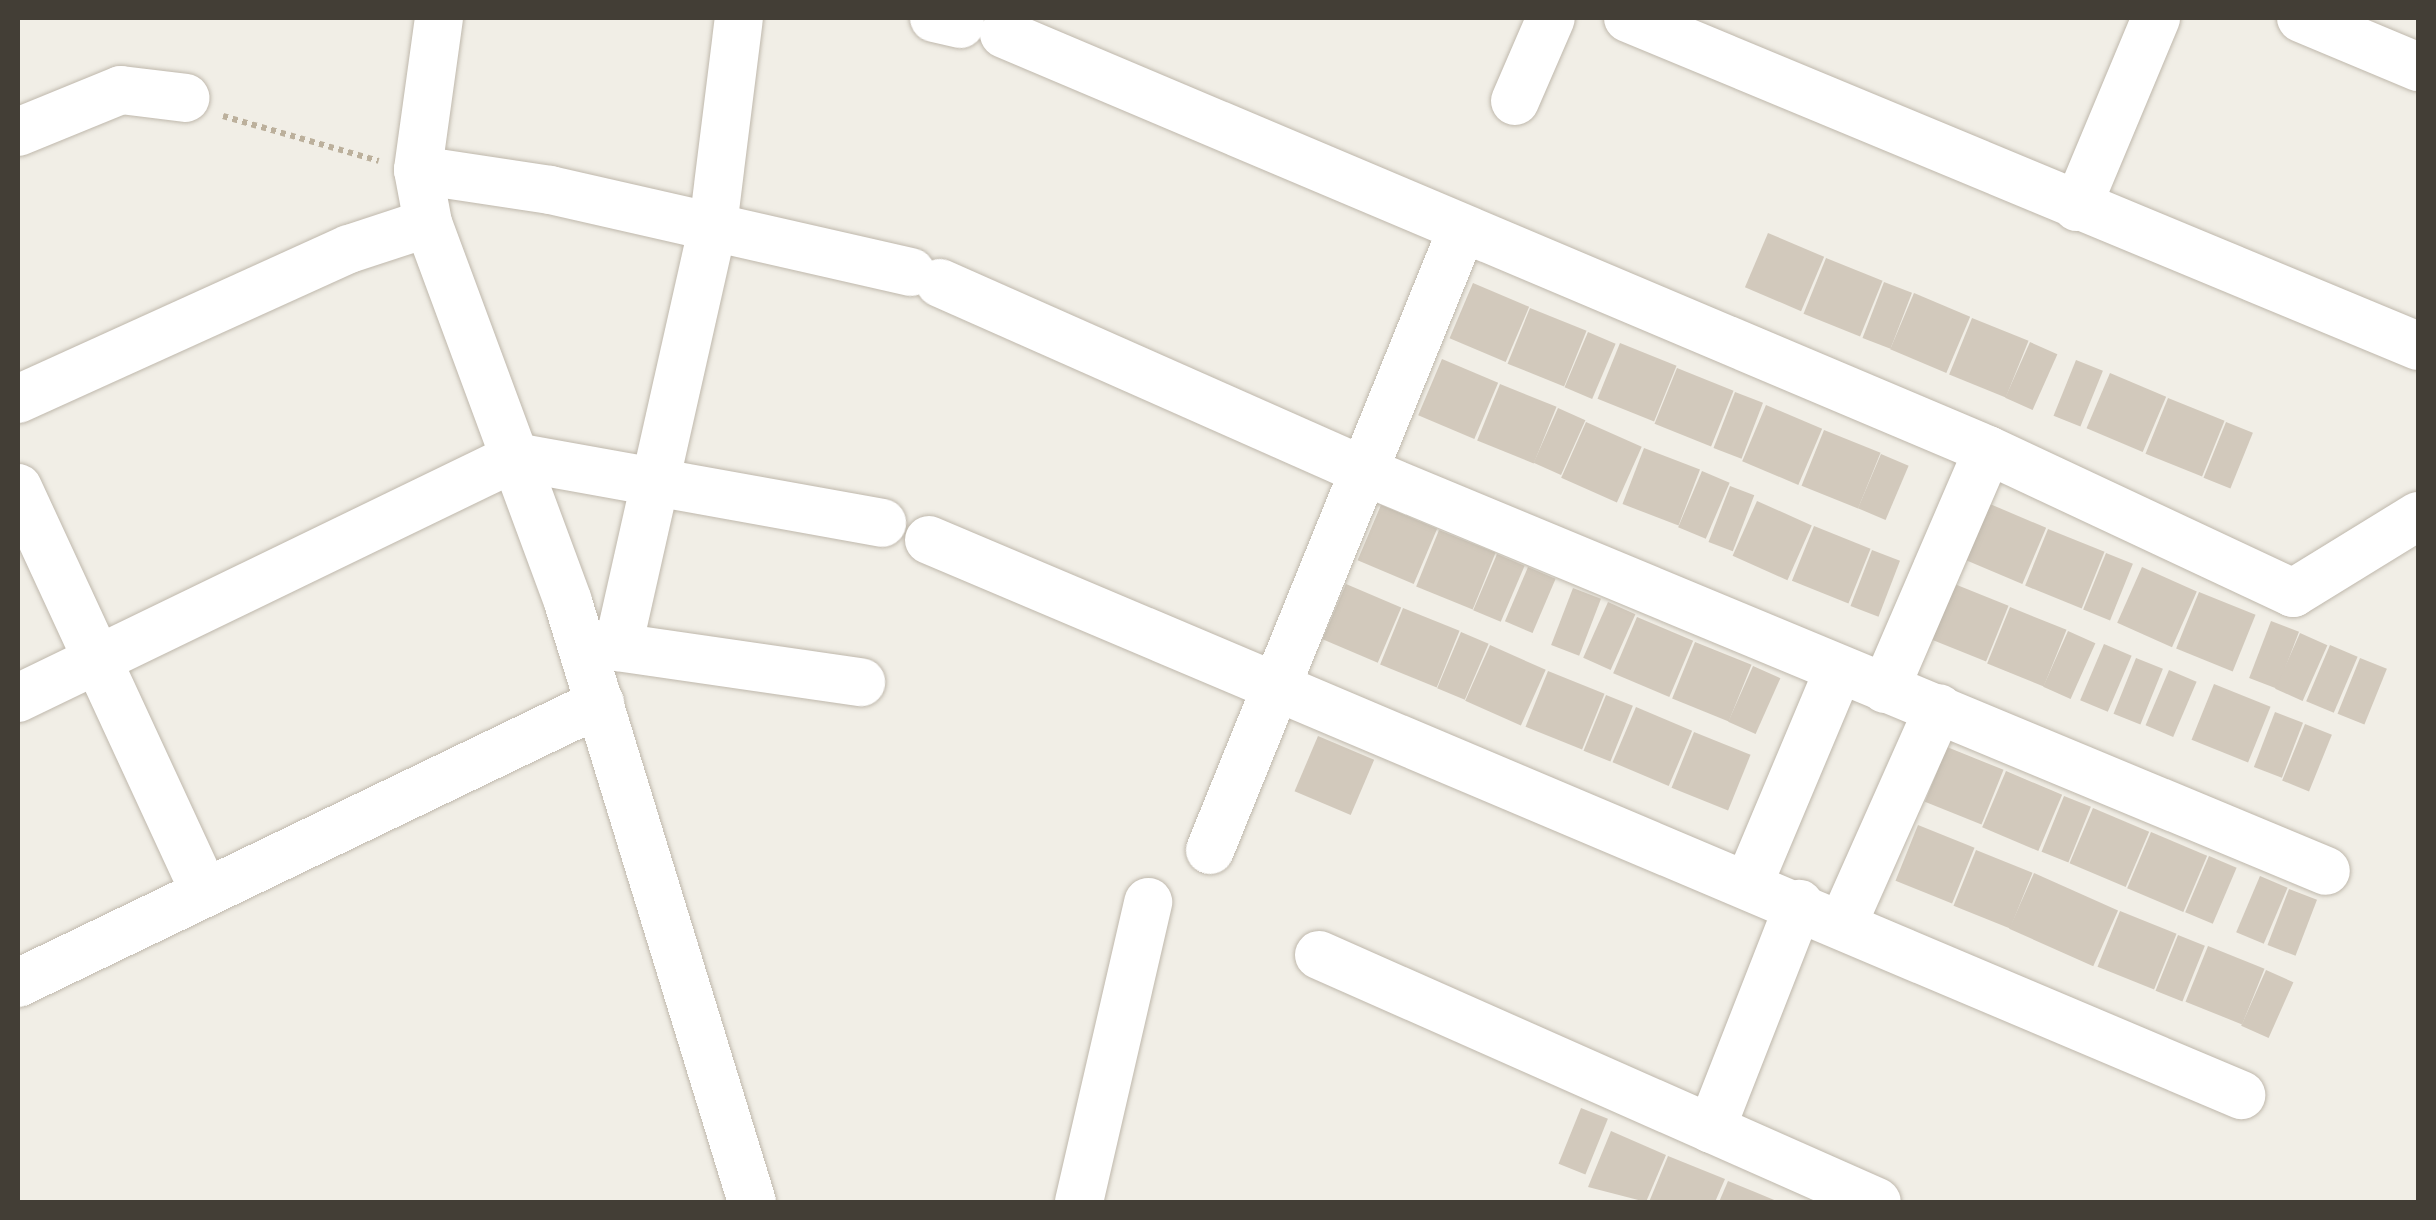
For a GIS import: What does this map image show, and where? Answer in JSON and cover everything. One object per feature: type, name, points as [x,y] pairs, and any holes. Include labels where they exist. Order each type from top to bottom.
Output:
[{"type":"street","points":[[440,18],[418,170],[428,223],[516,456],[599,644]]},
{"type":"street","points":[[739,18],[713,226],[658,482],[599,644],[600,703],[752,1202]]},
{"type":"street","points":[[1515,101],[1551,18]]},
{"type":"street","points":[[1628,18],[2418,346]]},
{"type":"street","points":[[2077,206],[2156,18]]},
{"type":"street","points":[[2301,18],[2418,67]]},
{"type":"street","points":[[966,25],[1988,450],[2293,593],[2418,516]]},
{"type":"street","points":[[18,132],[121,90],[186,98]]},
{"type":"street","points":[[418,170],[713,226],[925,278],[1358,469],[2326,871]]},
{"type":"street","points":[[18,399],[349,249],[428,223]]},
{"type":"street","points":[[1210,850],[1275,694],[1358,469],[1461,232]]},
{"type":"street","points":[[1886,689],[1988,450]]},
{"type":"street","points":[[18,698],[516,456],[882,523]]},
{"type":"street","points":[[18,488],[204,893]]},
{"type":"street","points":[[929,540],[1275,694],[1844,921],[2240,1095]]},
{"type":"street","points":[[599,644],[862,682]]},
{"type":"street","points":[[1749,884],[1839,670]]},
{"type":"street","points":[[18,983],[600,703]]},
{"type":"street","points":[[1844,921],[1938,708]]},
{"type":"street","points":[[1079,1202],[1148,902]]},
{"type":"street","points":[[1711,1129],[1799,904]]},
{"type":"street","points":[[1319,955],[1877,1202]]},
{"type":"path","points":[[186,98],[244,126],[418,170]]},
{"type":"building","points":[[1768,233],[1824,257],[1801,311],[1745,287]]},
{"type":"building","points":[[1826,258],[1883,281],[1860,336],[1804,314]]},
{"type":"building","points":[[1884,282],[1912,293],[1891,349],[1862,338]]},
{"type":"building","points":[[1473,283],[1529,307],[1506,362],[1450,338]]},
{"type":"building","points":[[1914,293],[1970,317],[1946,373],[1890,349]]},
{"type":"building","points":[[1530,308],[1587,331],[1564,386],[1508,364]]},
{"type":"building","points":[[1972,318],[2029,341],[2006,397],[1949,375]]},
{"type":"building","points":[[1588,332],[1616,344],[1592,399],[1565,387]]},
{"type":"building","points":[[2030,342],[2057,354],[2033,410],[2005,398]]},
{"type":"building","points":[[1620,343],[1677,366],[1654,421],[1598,399]]},
{"type":"building","points":[[1442,359],[1498,383],[1474,439],[1418,415]]},
{"type":"building","points":[[2076,360],[2103,371],[2080,426],[2054,416]]},
{"type":"building","points":[[1677,368],[1734,391],[1711,446],[1655,424]]},
{"type":"building","points":[[2110,373],[2166,397],[2143,452],[2087,428]]},
{"type":"building","points":[[1500,384],[1557,407],[1534,463],[1477,441]]},
{"type":"building","points":[[1735,392],[1763,403],[1742,459],[1713,448]]},
{"type":"building","points":[[2168,398],[2225,421],[2202,476],[2146,454]]},
{"type":"building","points":[[1766,405],[1822,429],[1798,485],[1742,461]]},
{"type":"building","points":[[1558,408],[1585,420],[1561,475],[1534,463]]},
{"type":"building","points":[[1586,422],[1642,447],[1617,503],[1561,478]]},
{"type":"building","points":[[2226,422],[2253,433],[2230,488],[2204,478]]},
{"type":"building","points":[[1824,430],[1881,453],[1858,508],[1802,486]]},
{"type":"building","points":[[1644,448],[1700,470],[1679,526],[1622,504]]},
{"type":"building","points":[[1881,454],[1909,466],[1886,520],[1858,508]]},
{"type":"building","points":[[1702,471],[1730,483],[1706,539],[1678,527]]},
{"type":"building","points":[[1730,486],[1754,495],[1733,551],[1708,542]]},
{"type":"building","points":[[1757,501],[1812,525],[1787,580],[1733,556]]},
{"type":"building","points":[[1990,504],[2046,528],[2022,584],[1966,560]]},
{"type":"building","points":[[1381,505],[1437,529],[1414,584],[1358,560]]},
{"type":"building","points":[[1814,526],[1871,549],[1848,604],[1792,581]]},
{"type":"building","points":[[2048,529],[2105,552],[2082,608],[2025,586]]},
{"type":"building","points":[[1439,530],[1496,553],[1473,609],[1416,587]]},
{"type":"building","points":[[1872,550],[1900,561],[1879,617],[1850,606]]},
{"type":"building","points":[[2106,553],[2133,564],[2110,620],[2083,610]]},
{"type":"building","points":[[1497,554],[1525,566],[1501,622],[1473,610]]},
{"type":"building","points":[[1528,567],[1556,579],[1533,633],[1505,621]]},
{"type":"building","points":[[2142,567],[2197,591],[2172,647],[2117,623]]},
{"type":"building","points":[[1952,583],[2009,606],[1986,661],[1930,639]]},
{"type":"building","points":[[1346,584],[1401,607],[1378,663],[1323,639]]},
{"type":"building","points":[[1573,588],[1601,599],[1579,656],[1551,645]]},
{"type":"building","points":[[2199,592],[2256,615],[2233,671],[2176,649]]},
{"type":"building","points":[[1608,602],[1635,614],[1611,670],[1583,658]]},
{"type":"building","points":[[2010,607],[2067,630],[2044,686],[1987,664]]},
{"type":"building","points":[[1403,608],[1460,631],[1437,687],[1380,665]]},
{"type":"building","points":[[1637,617],[1693,641],[1669,697],[1613,673]]},
{"type":"building","points":[[2271,621],[2299,632],[2277,689],[2249,678]]},
{"type":"building","points":[[2068,631],[2095,643],[2071,699],[2043,687]]},
{"type":"building","points":[[1461,632],[1489,644],[1465,700],[1437,688]]},
{"type":"building","points":[[2300,633],[2327,645],[2303,701],[2275,689]]},
{"type":"building","points":[[1695,642],[1752,665],[1729,721],[1672,699]]},
{"type":"building","points":[[2104,644],[2132,656],[2108,712],[2080,700]]},
{"type":"building","points":[[1490,645],[1546,670],[1521,726],[1465,701]]},
{"type":"building","points":[[2330,645],[2358,657],[2334,713],[2306,701]]},
{"type":"building","points":[[2136,658],[2163,669],[2140,724],[2114,714]]},
{"type":"building","points":[[2360,658],[2387,669],[2364,724],[2338,714]]},
{"type":"building","points":[[1753,666],[1780,678],[1756,734],[1728,722]]},
{"type":"building","points":[[2169,670],[2197,682],[2173,737],[2146,725]]},
{"type":"building","points":[[1548,671],[1605,694],[1582,749],[1526,727]]},
{"type":"building","points":[[2214,684],[2271,707],[2248,762],[2192,740]]},
{"type":"building","points":[[1606,695],[1633,706],[1610,761],[1584,751]]},
{"type":"building","points":[[1636,707],[1692,731],[1669,786],[1613,762]]},
{"type":"building","points":[[2275,712],[2303,723],[2282,778],[2254,767]]},
{"type":"building","points":[[2305,724],[2332,735],[2309,791],[2282,781]]},
{"type":"building","points":[[1694,732],[1751,755],[1728,810],[1672,788]]},
{"type":"building","points":[[1318,736],[1374,760],[1351,815],[1295,791]]},
{"type":"building","points":[[1947,747],[2004,770],[1981,825],[1925,802]]},
{"type":"building","points":[[2006,771],[2062,795],[2038,851],[1982,827]]},
{"type":"building","points":[[2064,796],[2091,807],[2068,862],[2042,852]]},
{"type":"building","points":[[2093,808],[2149,832],[2126,887],[2070,863]]},
{"type":"building","points":[[1918,825],[1975,848],[1952,903],[1896,881]]},
{"type":"building","points":[[2151,832],[2207,856],[2183,912],[2127,888]]},
{"type":"building","points":[[1976,850],[2033,873],[2010,928],[1954,906]]},
{"type":"building","points":[[2209,856],[2237,868],[2213,924],[2185,912]]},
{"type":"building","points":[[2034,873],[2118,910],[2093,966],[2009,929]]},
{"type":"building","points":[[2260,876],[2288,888],[2264,944],[2236,932]]},
{"type":"building","points":[[2289,889],[2317,900],[2296,956],[2267,945]]},
{"type":"building","points":[[2120,911],[2177,934],[2154,989],[2098,967]]},
{"type":"building","points":[[2178,935],[2205,946],[2182,1001],[2156,991]]},
{"type":"building","points":[[2208,946],[2265,969],[2242,1024],[2186,1002]]},
{"type":"building","points":[[2266,970],[2293,982],[2269,1038],[2241,1026]]},
{"type":"building","points":[[1581,1108],[1608,1119],[1585,1174],[1559,1164]]},
{"type":"building","points":[[1611,1131],[1666,1155],[1646,1202],[1588,1187]]},
{"type":"building","points":[[1668,1156],[1725,1179],[1715,1202],[1649,1202]]},
{"type":"building","points":[[1728,1181],[1755,1192],[1779,1202],[1719,1202]]}]
